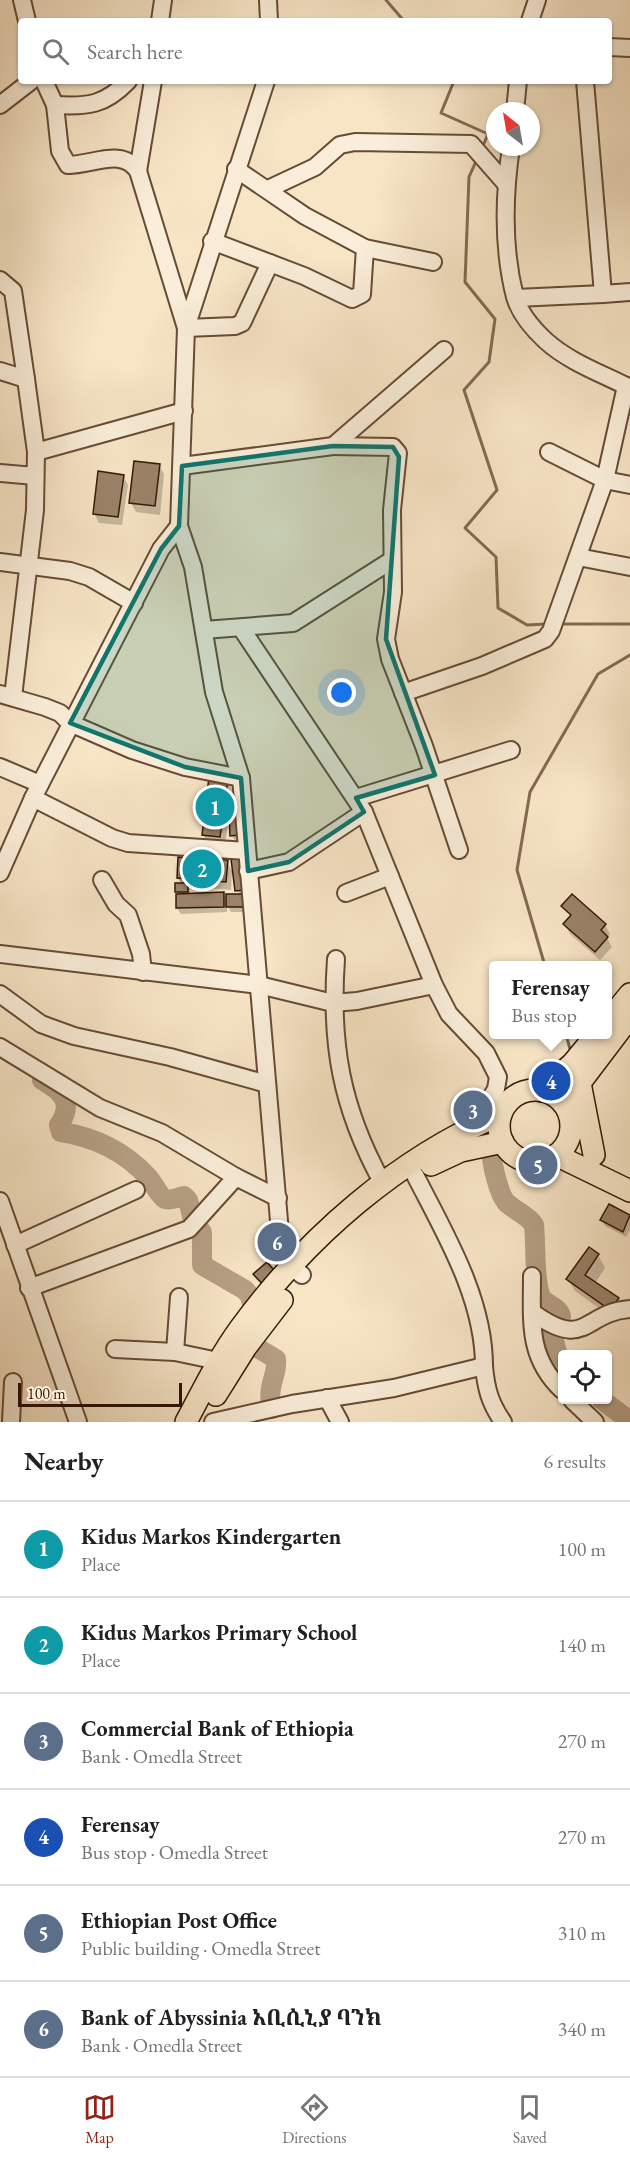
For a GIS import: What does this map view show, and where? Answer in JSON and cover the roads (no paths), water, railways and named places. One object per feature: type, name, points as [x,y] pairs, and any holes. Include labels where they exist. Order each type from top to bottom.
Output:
[{"type":"main road","points":[[612,1038],[622,1024],[630,994]]},
{"type":"main road","points":[[542,1091],[573,1063],[594,1039]]},
{"type":"main road","points":[[564,1104],[611,1039]]},
{"type":"main road","points":[[580,1083],[594,1155]]},
{"type":"main road","points":[[563,1147],[569,1115],[564,1104],[542,1091],[522,1093],[513,1098],[501,1114],[499,1128],[503,1142],[510,1152],[520,1159],[533,1162],[563,1147],[594,1155],[630,1177]]},
{"type":"main road","points":[[186,1422],[218,1361],[241,1327],[382,1182],[474,1126],[501,1114]]},
{"type":"main road","points":[[201,1422],[246,1347],[297,1271],[415,1175],[446,1156],[503,1142]]},
{"type":"main road","points":[[563,1147],[630,1191]]},
{"type":"street","points":[[22,0],[26,18]]},
{"type":"street","points":[[161,18],[164,0]]},
{"type":"street","points":[[268,0],[269,18]]},
{"type":"street","points":[[531,18],[537,0]]},
{"type":"street","points":[[612,47],[630,48]]},
{"type":"street","points":[[0,105],[27,84]]},
{"type":"street","points":[[45,84],[55,105],[60,151],[68,165],[123,157],[132,162],[138,171],[186,328]]},
{"type":"street","points":[[55,105],[86,107],[117,93],[125,84]]},
{"type":"street","points":[[138,171],[152,84]]},
{"type":"street","points":[[265,84],[186,328],[180,526],[193,567],[214,692],[241,778],[281,1244],[297,1271]]},
{"type":"street","points":[[516,102],[518,84]]},
{"type":"street","points":[[585,84],[603,294]]},
{"type":"street","points":[[268,189],[315,167],[340,145],[355,142],[471,144],[506,184]]},
{"type":"street","points":[[403,693],[537,644],[551,631],[605,480],[628,387],[548,343],[528,323],[516,298],[508,246],[506,184],[510,156]]},
{"type":"street","points":[[236,169],[305,216],[365,248],[433,262]]},
{"type":"street","points":[[213,241],[270,262],[352,299],[363,294],[365,248]]},
{"type":"street","points":[[186,328],[234,326],[242,322],[270,262]]},
{"type":"street","points":[[0,280],[13,291],[36,452],[29,566],[7,696],[60,713],[70,723],[132,750],[185,767],[241,778]]},
{"type":"street","points":[[516,298],[630,292]]},
{"type":"street","points":[[333,446],[444,350]]},
{"type":"street","points":[[0,371],[26,379]]},
{"type":"street","points":[[36,452],[184,411]]},
{"type":"street","points":[[182,466],[333,446],[393,447],[398,453],[392,510],[393,592],[386,639],[403,693],[435,775],[459,850]]},
{"type":"street","points":[[549,452],[605,480],[630,485]]},
{"type":"street","points":[[0,473],[35,476]]},
{"type":"street","points":[[2,862],[70,723],[161,549],[180,526]]},
{"type":"street","points":[[578,557],[630,567]]},
{"type":"street","points":[[204,630],[293,623],[392,560]]},
{"type":"street","points":[[0,562],[70,571],[89,577],[134,603]]},
{"type":"street","points":[[241,628],[360,805],[434,985],[449,1014],[486,1053],[498,1077],[496,1089],[474,1126]]},
{"type":"street","points":[[248,871],[289,862],[360,805],[435,775],[511,750]]},
{"type":"street","points":[[0,767],[112,838],[128,843],[247,851]]},
{"type":"street","points":[[346,893],[390,876]]},
{"type":"street","points":[[102,880],[116,904],[128,915],[141,954],[143,972]]},
{"type":"street","points":[[0,954],[259,986],[333,1003],[357,1002],[434,985]]},
{"type":"street","points":[[336,959],[333,1003],[338,1068],[344,1095],[382,1182]]},
{"type":"street","points":[[0,993],[41,1024],[74,1036],[170,1057],[267,1084]]},
{"type":"street","points":[[0,1047],[100,1108],[162,1133],[236,1177],[278,1198]]},
{"type":"street","points":[[415,1175],[461,1268],[480,1331],[486,1389],[491,1405],[503,1422]]},
{"type":"street","points":[[29,1288],[193,1225],[236,1177]]},
{"type":"street","points":[[15,1245],[136,1190]]},
{"type":"street","points":[[0,1201],[4,1226],[15,1245],[78,1422]]},
{"type":"street","points":[[532,1276],[533,1339],[542,1367],[558,1385]]},
{"type":"street","points":[[175,1352],[178,1297]]},
{"type":"street","points":[[532,1312],[550,1325],[564,1330],[578,1330],[620,1310],[630,1309]]},
{"type":"street","points":[[115,1349],[175,1352],[218,1361]]},
{"type":"street","points":[[213,1422],[327,1398],[394,1388],[484,1366]]},
{"type":"street","points":[[11,1422],[13,1382]]},
{"type":"street","points":[[327,1398],[340,1422]]},
{"type":"street","points":[[576,1404],[595,1422]]},
{"type":"waterway","points":[[386,0],[401,18]]},
{"type":"waterway","points":[[453,84],[441,113],[488,134],[482,148]]},
{"type":"waterway","points":[[477,159],[469,177],[465,282],[495,319],[489,362],[464,390],[497,490],[465,528],[496,557],[498,608],[527,625],[546,624]]},
{"type":"waterway","points":[[559,624],[630,624]]},
{"type":"waterway","points":[[544,961],[517,870],[530,792],[598,674],[630,655]]},
{"type":"waterway","points":[[567,1039],[571,1053]]},
{"type":"waterway","points":[[42,1080],[56,1089],[66,1104],[66,1110],[59,1125],[61,1132],[97,1142],[119,1153],[139,1168],[165,1199],[184,1196],[188,1200],[194,1224],[202,1232],[202,1265],[245,1290],[250,1296],[254,1312]]},
{"type":"waterway","points":[[492,1150],[496,1179],[505,1200],[534,1225],[539,1291],[543,1300],[560,1313],[559,1324]]},
{"type":"waterway","points":[[552,1333],[558,1356]]},
{"type":"waterway","points":[[249,1343],[276,1359],[270,1393],[272,1409]]},
{"type":"waterway","points":[[607,1404],[630,1421]]},
{"type":"place","name":"Kidus Markos Kindergarten","points":[[215,807]]},
{"type":"place","name":"Kidus Markos Primary School","points":[[202,869]]},
{"type":"place","name":"Ferensay","points":[[551,1081]]},
{"type":"place","name":"Commercial Bank of Ethiopia","points":[[473,1110]]},
{"type":"place","name":"Ethiopian Post Office","points":[[538,1165]]},
{"type":"place","name":"Bank of Abyssinia አቢሲኒያ ባንክ","points":[[277,1242]]}]
